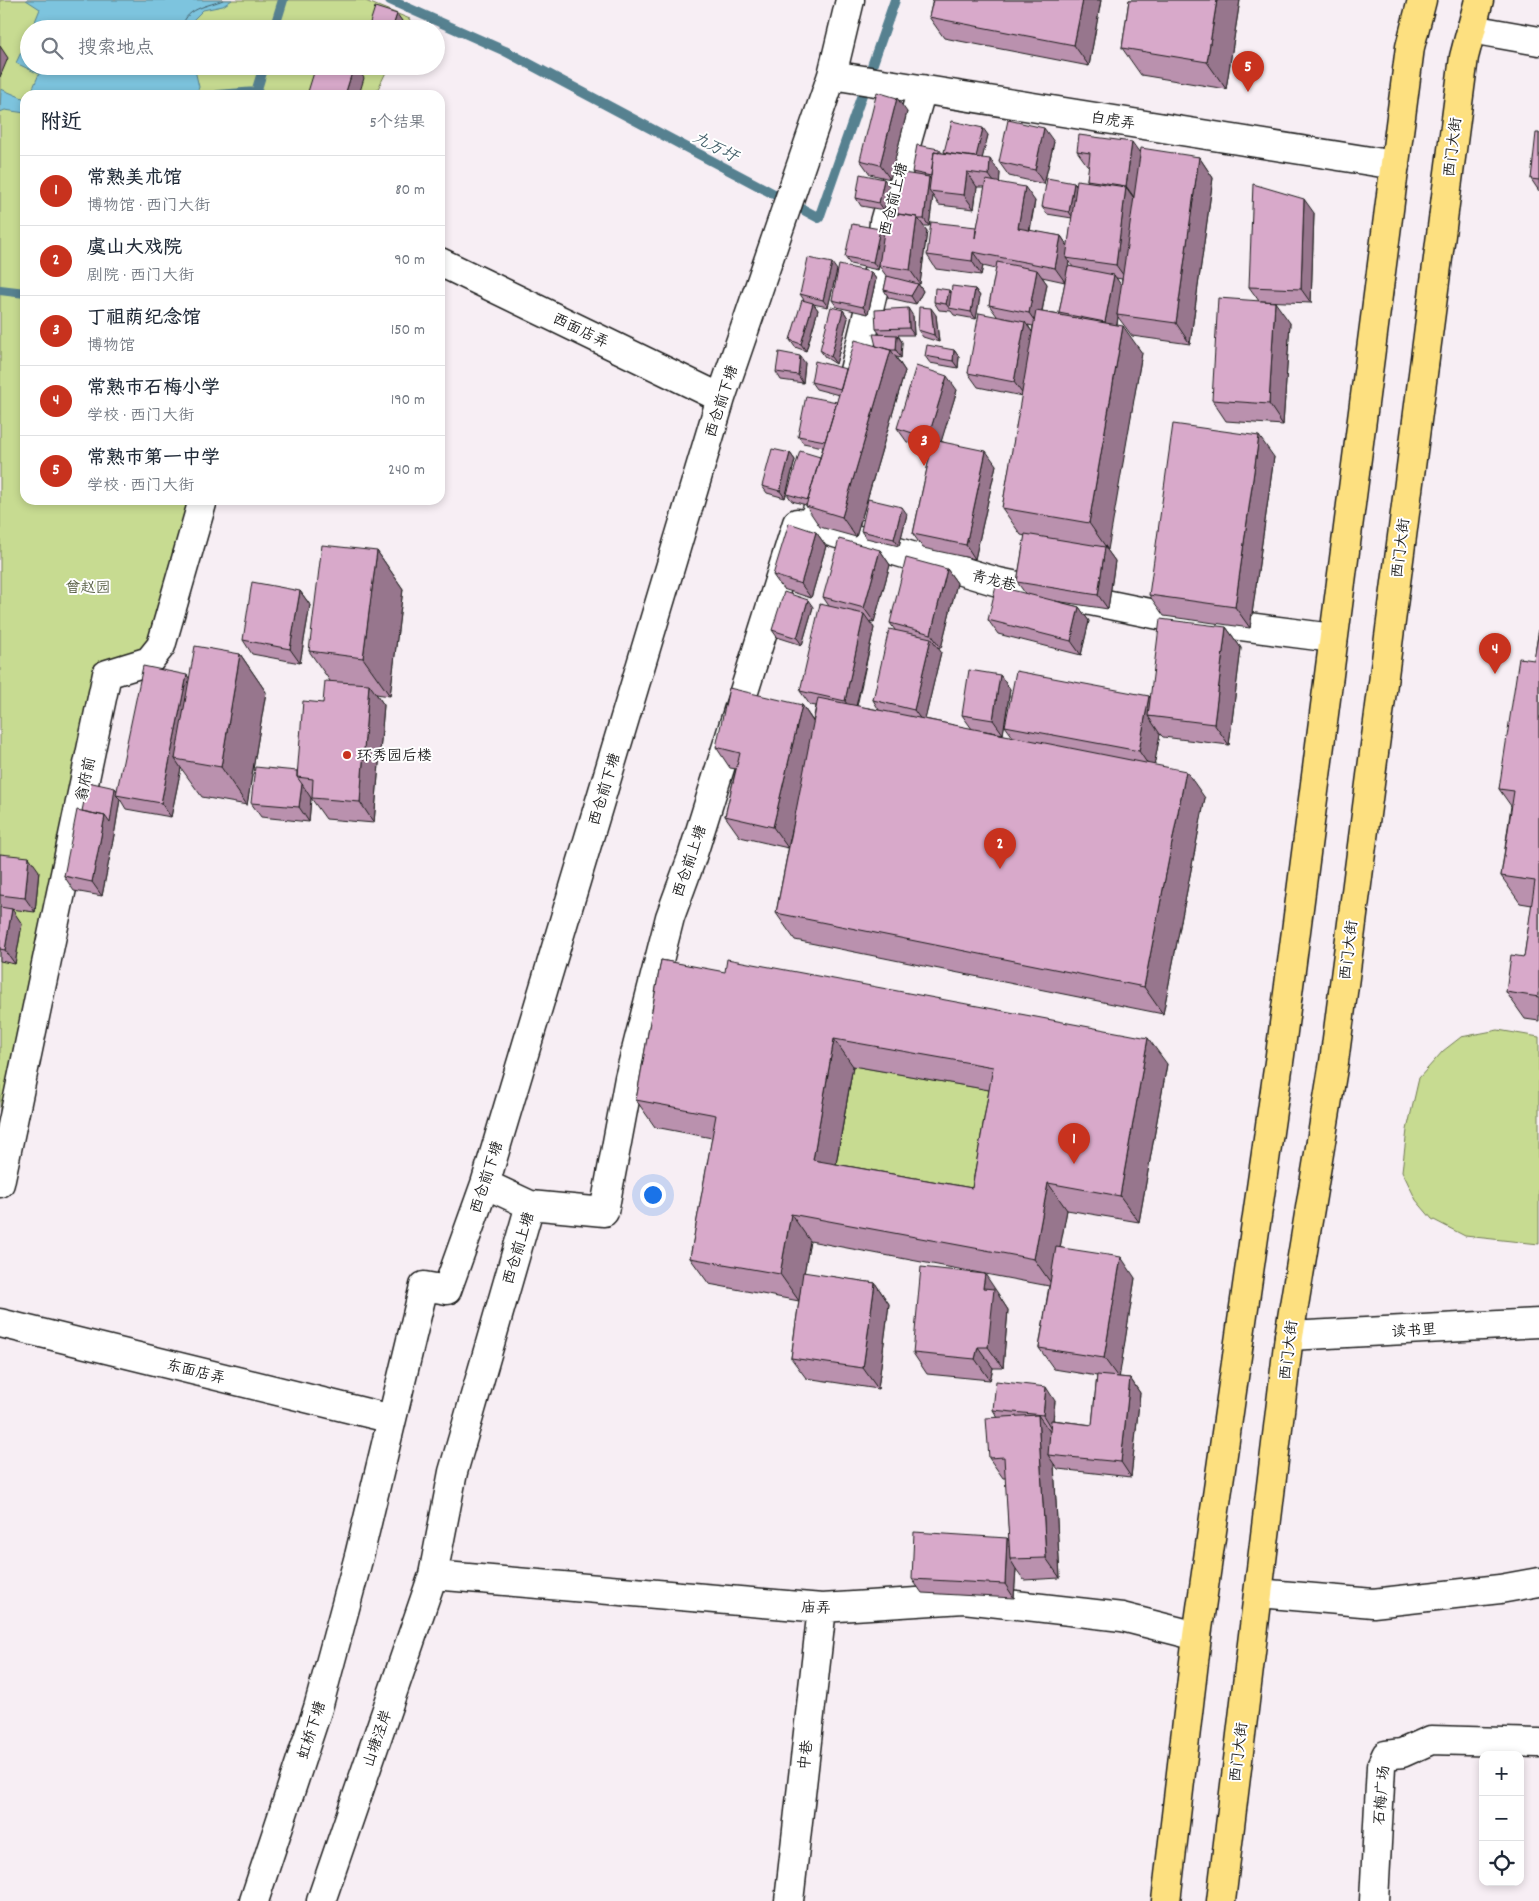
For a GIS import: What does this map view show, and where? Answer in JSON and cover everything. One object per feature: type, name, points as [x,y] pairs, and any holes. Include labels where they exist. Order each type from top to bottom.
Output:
[{"type":"main road","points":[[1166,1901],[1197,1636],[1280,1055],[1410,47],[1422,0]]},
{"type":"main road","name":"西门大街","points":[[1221,1901],[1289,1336],[1334,1062],[1462,67],[1479,0]]},
{"type":"street","name":"西仓前下塘","points":[[359,1556],[424,1286],[448,1290],[485,1184],[721,398],[832,75],[850,0]]},
{"type":"street","points":[[1471,28],[1539,41]]},
{"type":"street","name":"白虎弄","points":[[832,75],[1395,165]]},
{"type":"street","name":"西仓前上塘","points":[[846,400],[880,263],[884,222],[922,89]]},
{"type":"street","name":"西面店弄","points":[[445,264],[721,398]]},
{"type":"street","name":"西仓前上塘","points":[[433,1575],[453,1472],[530,1205],[604,1212],[629,1078],[670,917],[691,860],[797,523],[808,525],[816,514],[831,457]]},
{"type":"street","name":"翁府前","points":[[0,1182],[107,674],[149,661],[161,646],[202,505]]},
{"type":"street","name":"青龙巷","points":[[808,525],[998,582],[1164,616],[1334,638]]},
{"type":"street","points":[[485,1184],[530,1205]]},
{"type":"street","name":"东面店弄","points":[[0,1323],[392,1419]]},
{"type":"street","name":"读书里","points":[[1289,1336],[1539,1323]]},
{"type":"street","name":"虹桥下塘","points":[[254,1901],[318,1708],[359,1556]]},
{"type":"street","name":"庙弄","points":[[433,1575],[822,1608],[964,1599],[1122,1617],[1197,1636]]},
{"type":"street","name":"山塘泾岸","points":[[321,1901],[433,1575]]},
{"type":"street","points":[[1259,1593],[1373,1603],[1500,1589],[1539,1582]]},
{"type":"street","name":"中巷","points":[[789,1901],[822,1608]]},
{"type":"street","name":"石梅广场","points":[[1374,1901],[1381,1766],[1386,1755],[1402,1753],[1432,1740],[1539,1743]]},
{"type":"green space","name":"曾赵园","points":[[0,0],[363,0],[410,20],[20,20],[20,75],[385,75],[377,90],[20,90],[20,505],[202,505],[161,646],[94,675],[0,1129]]},
{"type":"green space","points":[[1498,1030],[1539,1037],[1539,1244],[1465,1236],[1432,1219],[1416,1200],[1402,1171],[1407,1130],[1419,1078],[1443,1051],[1461,1037]]},
{"type":"green space","points":[[853,1066],[1012,1094],[991,1215],[832,1187]]},
{"type":"water","points":[[26,0],[232,0],[223,6],[203,10],[193,20],[36,20],[40,9]]},
{"type":"water","points":[[20,54],[20,65],[16,63]]},
{"type":"water","points":[[39,75],[196,75],[199,87],[198,90],[32,90]]},
{"type":"water","points":[[1,89],[20,97],[20,112],[5,110],[0,112]]},
{"type":"building","points":[[933,0],[1083,0],[1074,45],[929,17]]},
{"type":"building","points":[[1129,0],[1217,0],[1207,62],[1122,48]]},
{"type":"building","points":[[375,7],[397,14],[395,20],[371,20]]},
{"type":"building","points":[[313,75],[351,75],[347,90],[309,90]]},
{"type":"building","points":[[877,92],[897,98],[880,165],[860,160]]},
{"type":"building","points":[[1008,120],[1044,128],[1035,170],[999,162]]},
{"type":"building","points":[[952,121],[983,128],[976,157],[944,152]]},
{"type":"building","points":[[1536,133],[1539,133],[1539,180],[1531,179]]},
{"type":"building","points":[[1079,135],[1132,142],[1126,186],[1087,180],[1090,153],[1077,151]]},
{"type":"building","points":[[917,145],[939,149],[939,153],[934,152],[931,176],[912,172]]},
{"type":"building","points":[[1141,148],[1199,157],[1176,323],[1117,315]]},
{"type":"building","points":[[934,152],[990,159],[989,175],[967,172],[964,195],[929,191]]},
{"type":"building","points":[[903,173],[929,177],[924,219],[897,214]]},
{"type":"building","points":[[860,174],[884,179],[879,203],[856,198]]},
{"type":"building","points":[[1047,178],[1074,183],[1069,212],[1042,207]]},
{"type":"building","points":[[986,180],[1025,187],[1018,228],[1061,236],[1055,268],[973,252],[972,261],[927,255],[931,222],[976,227],[975,238]]},
{"type":"building","points":[[1077,180],[1126,187],[1116,265],[1066,258]]},
{"type":"building","points":[[1253,184],[1304,199],[1301,289],[1249,287]]},
{"type":"building","points":[[887,212],[917,217],[910,270],[879,265]]},
{"type":"building","points":[[852,224],[880,229],[873,262],[845,257]]},
{"type":"building","points":[[808,258],[832,263],[823,300],[800,294]]},
{"type":"building","points":[[997,262],[1037,270],[1029,313],[989,305]]},
{"type":"building","points":[[839,265],[871,272],[863,307],[832,300]]},
{"type":"building","points":[[1068,266],[1114,275],[1105,322],[1059,313]]},
{"type":"building","points":[[887,276],[918,284],[911,296],[884,290]]},
{"type":"building","points":[[952,286],[975,289],[971,312],[949,308]]},
{"type":"building","points":[[935,288],[949,290],[946,304],[934,302]]},
{"type":"building","points":[[1218,298],[1275,302],[1269,404],[1212,400]]},
{"type":"building","points":[[802,300],[813,303],[801,344],[790,340]]},
{"type":"building","points":[[831,307],[843,310],[831,357],[820,350]]},
{"type":"building","points":[[919,307],[931,308],[934,335],[918,330]]},
{"type":"building","points":[[908,308],[909,328],[876,329],[875,310]]},
{"type":"building","points":[[1036,311],[1123,326],[1089,523],[1002,508]]},
{"type":"building","points":[[979,313],[1025,322],[1014,382],[968,373]]},
{"type":"building","points":[[873,334],[897,335],[896,350],[876,346]]},
{"type":"building","points":[[855,340],[891,350],[842,517],[806,506]]},
{"type":"building","points":[[927,345],[954,350],[953,361],[925,356]]},
{"type":"building","points":[[779,352],[800,356],[798,375],[776,372]]},
{"type":"building","points":[[815,361],[846,369],[841,389],[811,382]]},
{"type":"building","points":[[916,366],[947,376],[928,438],[897,428]]},
{"type":"building","points":[[806,396],[837,402],[825,441],[798,436]]},
{"type":"building","points":[[1173,424],[1259,436],[1235,607],[1149,595]]},
{"type":"building","points":[[933,440],[986,451],[966,545],[913,534]]},
{"type":"building","points":[[772,449],[790,453],[780,491],[762,486]]},
{"type":"building","points":[[800,451],[820,457],[808,500],[787,494]]},
{"type":"building","points":[[868,499],[902,507],[894,539],[861,531]]},
{"type":"building","points":[[789,523],[816,532],[801,584],[773,575]]},
{"type":"building","points":[[1025,534],[1105,547],[1098,595],[1017,582]]},
{"type":"building","points":[[839,539],[880,550],[864,608],[823,597]]},
{"type":"building","points":[[322,545],[377,551],[363,658],[309,651]]},
{"type":"building","points":[[906,558],[947,569],[931,634],[890,623]]},
{"type":"building","points":[[252,582],[300,591],[290,649],[243,640]]},
{"type":"building","points":[[996,586],[1079,607],[1071,641],[988,620]]},
{"type":"building","points":[[784,592],[808,600],[797,638],[772,630]]},
{"type":"building","points":[[820,604],[864,614],[845,701],[800,691]]},
{"type":"building","points":[[1160,619],[1226,627],[1214,724],[1148,716]]},
{"type":"building","points":[[889,629],[931,638],[914,710],[873,700]]},
{"type":"building","points":[[1539,629],[1539,997],[1506,992],[1511,955],[1524,957],[1535,881],[1501,876],[1514,791],[1499,789],[1519,658],[1534,660]]},
{"type":"building","points":[[195,646],[240,654],[221,767],[175,759]]},
{"type":"building","points":[[143,666],[187,675],[161,803],[116,795]]},
{"type":"building","points":[[969,670],[1000,675],[993,720],[962,715]]},
{"type":"building","points":[[1016,671],[1149,696],[1139,751],[1005,726]]},
{"type":"building","name":"环秀园后楼","points":[[325,681],[369,684],[360,802],[312,798],[313,779],[297,777],[303,701],[323,703]]},
{"type":"building","points":[[729,688],[802,705],[773,827],[725,816],[740,753],[716,747]]},
{"type":"building","points":[[818,698],[1186,771],[1144,987],[776,913]]},
{"type":"building","points":[[255,767],[297,771],[297,777],[302,784],[299,807],[251,803]]},
{"type":"building","points":[[88,782],[115,788],[110,823],[105,816],[82,811]]},
{"type":"building","points":[[77,810],[105,816],[92,882],[64,876]]},
{"type":"building","points":[[0,854],[29,857],[25,898],[0,895]]},
{"type":"building","points":[[0,907],[12,909],[5,950],[0,949]]},
{"type":"building","points":[[727,959],[1148,1038],[1120,1196],[1048,1183],[1034,1259],[791,1214],[780,1274],[690,1258],[716,1115],[636,1100],[661,960],[725,972]],"holes":[[[834,1039],[993,1067],[972,1188],[813,1160]]]},
{"type":"building","points":[[1056,1247],[1121,1257],[1104,1358],[1039,1348]]},
{"type":"building","points":[[921,1267],[985,1274],[983,1288],[994,1289],[988,1347],[978,1347],[975,1359],[913,1353]]},
{"type":"building","points":[[803,1272],[875,1283],[863,1368],[791,1358]]},
{"type":"building","points":[[1097,1375],[1130,1378],[1121,1462],[1048,1455],[1051,1420],[1092,1425]]},
{"type":"building","points":[[996,1381],[1046,1387],[1043,1415],[993,1410]]},
{"type":"building","points":[[1038,1415],[1046,1558],[1010,1559],[1004,1457],[989,1458],[986,1418]]},
{"type":"building","points":[[914,1532],[1007,1538],[1005,1584],[912,1579]]},
{"type":"waterway","points":[[277,20],[283,0]]},
{"type":"waterway","name":"九万圩","points":[[390,0],[435,20]]},
{"type":"waterway","name":"九万圩","points":[[445,24],[505,51],[819,218],[895,0]]},
{"type":"waterway","points":[[257,90],[261,75]]},
{"type":"waterway","points":[[0,290],[20,292]]},
{"type":"place","name":"常熟市第一中学","points":[[1248,92]]},
{"type":"place","name":"丁祖荫纪念馆","points":[[924,466]]},
{"type":"place","name":"常熟市石梅小学","points":[[1495,674]]},
{"type":"place","name":"环秀园后楼","points":[[347,755]]},
{"type":"place","name":"虞山大戏院","points":[[1000,869]]},
{"type":"place","name":"常熟美术馆","points":[[1074,1164]]}]
